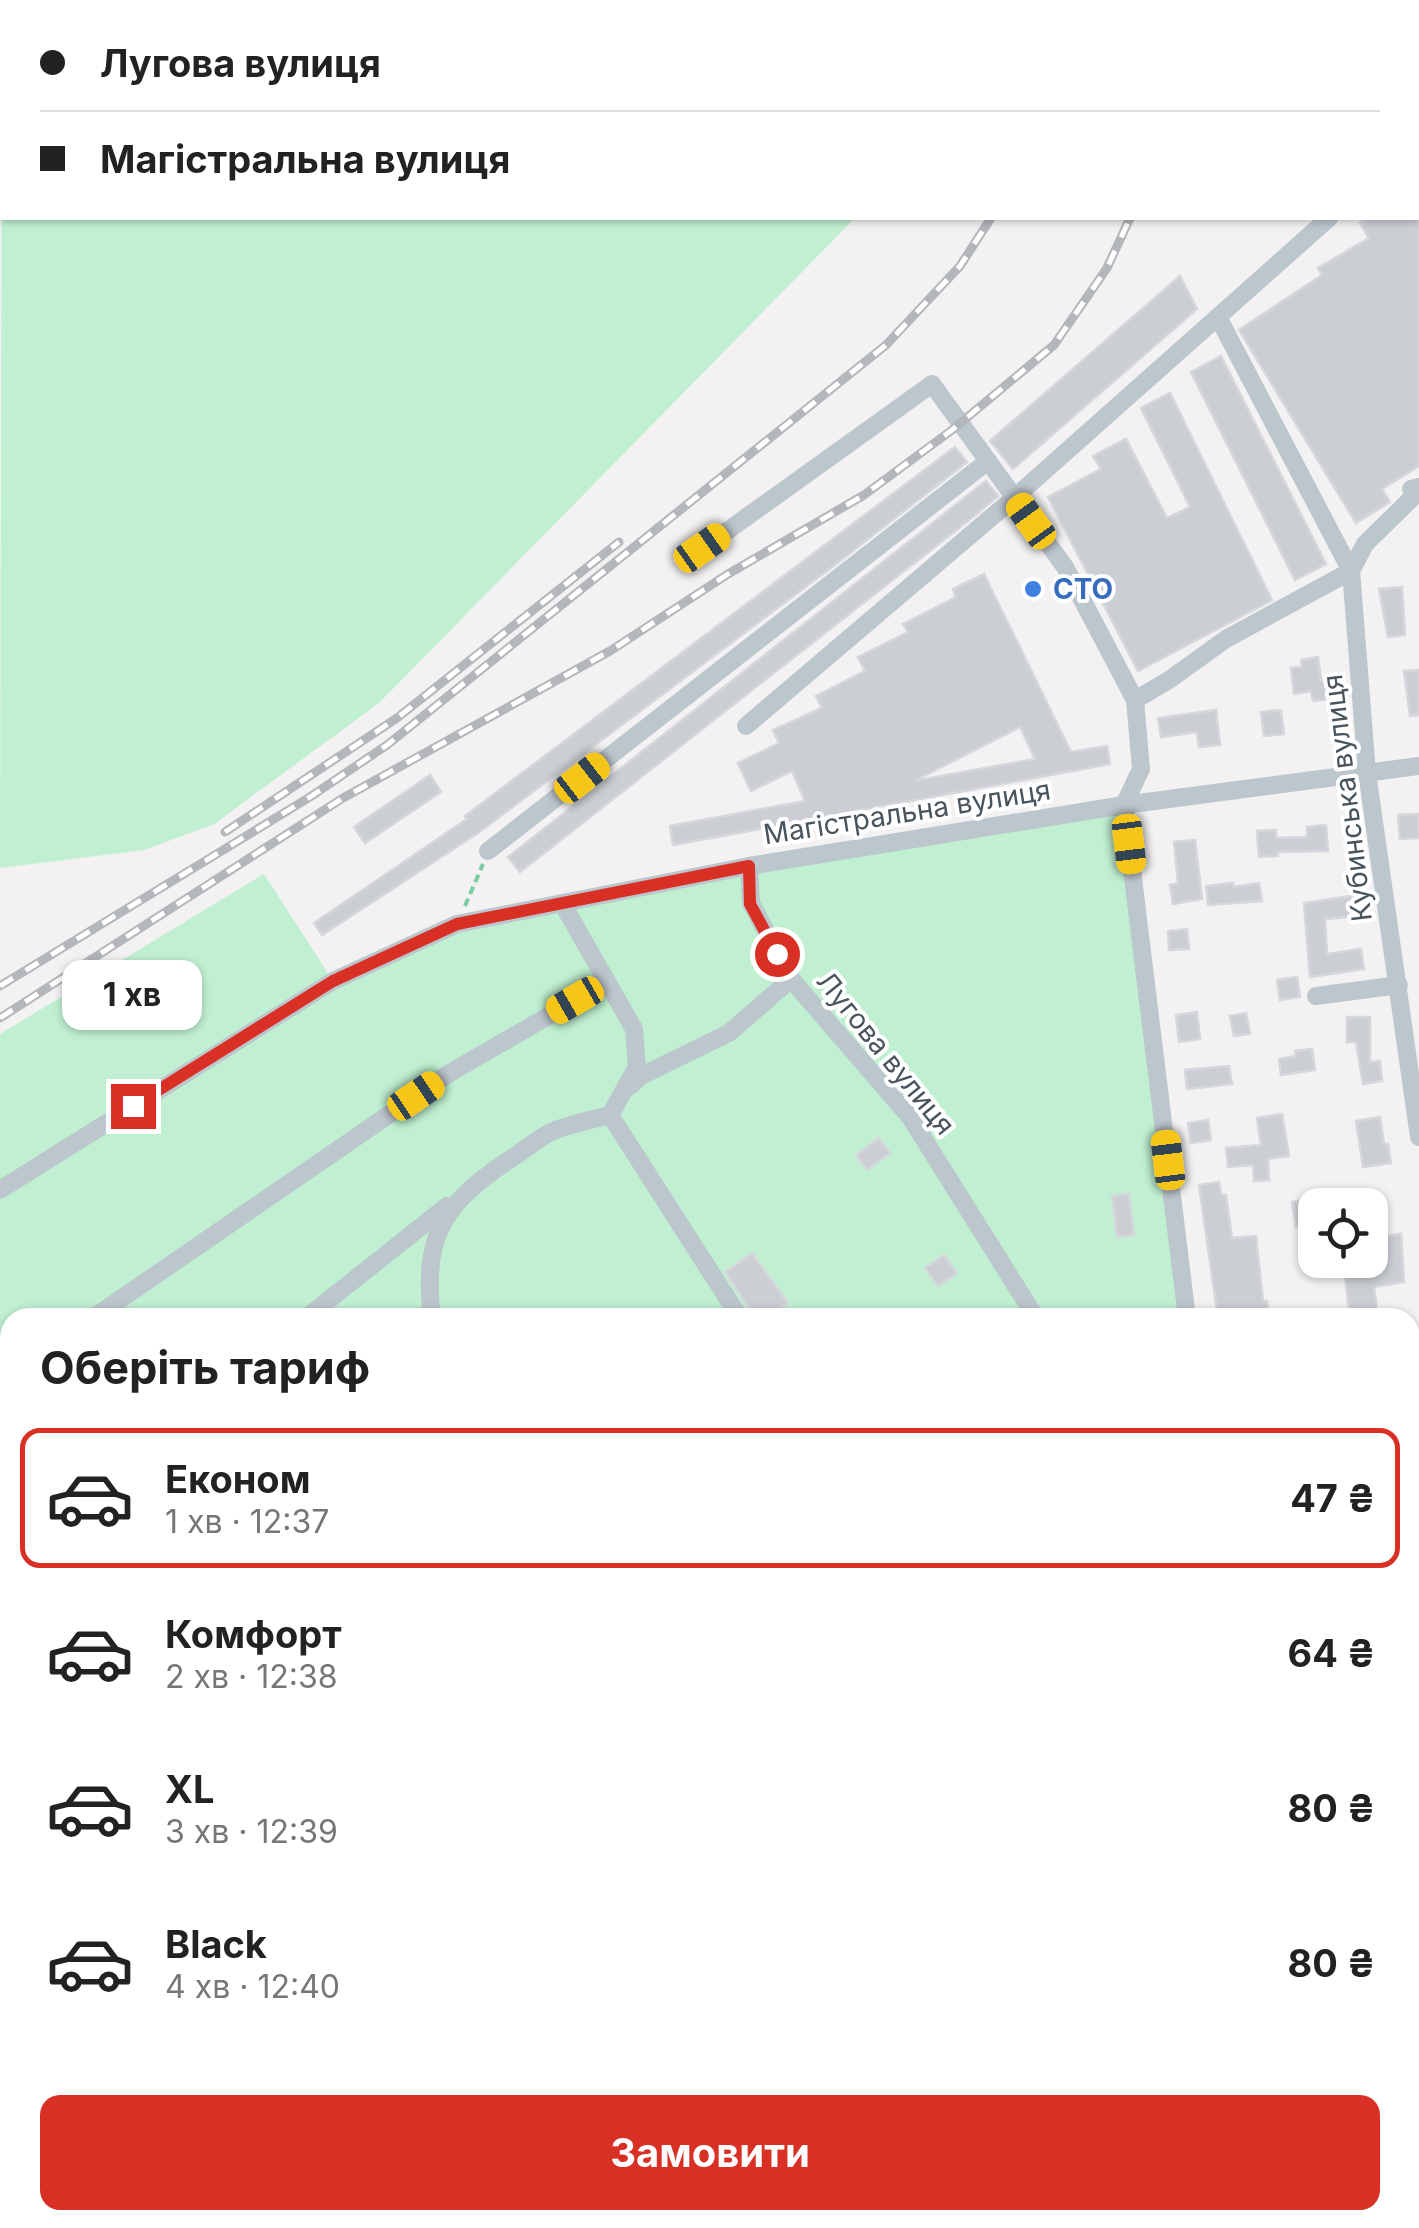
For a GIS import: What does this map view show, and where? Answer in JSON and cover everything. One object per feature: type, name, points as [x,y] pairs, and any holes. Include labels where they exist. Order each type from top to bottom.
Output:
[{"type":"street","points":[[746,726],[1014,498],[1328,220]]},
{"type":"street","points":[[1218,317],[1351,571]]},
{"type":"street","points":[[702,548],[932,384],[1064,568],[1135,700],[1141,768],[1124,805],[1186,1308]]},
{"type":"street","points":[[488,851],[988,461]]},
{"type":"street","points":[[1135,700],[1226,639],[1351,571],[1364,544],[1416,494],[1410,490],[1419,487]]},
{"type":"street","name":"Кубинська вулиця","points":[[1351,571],[1367,773],[1415,1078],[1419,1137]]},
{"type":"street","name":"Магістральна вулиця","points":[[0,1190],[333,981],[457,924],[749,866],[1124,805],[1419,766]]},
{"type":"street","name":"Лугова вулиця","points":[[749,866],[750,904],[790,978],[910,1117],[1030,1308]]},
{"type":"street","points":[[318,1308],[466,1190],[552,1132],[610,1115],[626,1090],[637,1067],[634,1029],[562,903]]},
{"type":"street","points":[[626,1090],[642,1076],[729,1033],[790,978]]},
{"type":"street","points":[[108,1308],[448,1074],[607,982]]},
{"type":"street","points":[[1316,996],[1400,984]]},
{"type":"street","points":[[610,1115],[734,1308]]},
{"type":"street","points":[[431,1308],[428,1284],[434,1249],[445,1215],[466,1190]]},
{"type":"path","points":[[457,924],[488,851]]},
{"type":"green space","points":[[2,220],[853,220],[379,703],[214,824],[144,850],[0,868]]},
{"type":"green space","points":[[1124,805],[1186,1308],[0,1308],[0,1034],[264,874],[333,981],[457,924]]},
{"type":"building","points":[[1419,220],[1419,466],[1382,489],[1390,502],[1356,523],[1239,330],[1322,275],[1318,268],[1369,238],[1360,223]]},
{"type":"building","points":[[1180,276],[1197,309],[1013,469],[990,441]]},
{"type":"building","points":[[1221,356],[1326,564],[1295,580],[1191,372]]},
{"type":"building","points":[[1170,393],[1272,600],[1138,671],[1048,497],[1101,469],[1093,456],[1126,439],[1167,518],[1190,507],[1141,408]]},
{"type":"building","points":[[955,447],[967,462],[832,567],[478,833],[322,935],[314,923],[467,819],[465,816]]},
{"type":"building","points":[[986,481],[998,496],[973,517],[520,872],[508,857]]},
{"type":"building","points":[[984,574],[1071,752],[1107,746],[1110,764],[673,845],[670,826],[805,801],[792,771],[751,791],[738,763],[779,743],[773,730],[822,708],[816,696],[865,671],[858,657],[908,632],[903,624],[956,597],[953,589]],"holes":[[[1020,727],[1035,759],[914,781]]]},
{"type":"building","points":[[1402,587],[1405,635],[1388,637],[1379,589]]},
{"type":"building","points":[[1318,657],[1321,681],[1330,679],[1332,699],[1313,701],[1311,691],[1294,694],[1291,668],[1302,667],[1301,660]]},
{"type":"building","points":[[1419,670],[1419,715],[1410,716],[1404,671]]},
{"type":"building","points":[[1216,710],[1220,745],[1199,747],[1197,732],[1161,737],[1158,718]]},
{"type":"building","points":[[1281,710],[1284,734],[1264,736],[1261,712]]},
{"type":"building","points":[[430,775],[441,792],[365,843],[354,827]]},
{"type":"building","points":[[1418,814],[1419,838],[1400,839],[1398,815]]},
{"type":"building","points":[[1326,825],[1328,851],[1277,852],[1278,856],[1259,857],[1257,831],[1276,830],[1276,838],[1307,837],[1307,827]]},
{"type":"building","points":[[1195,840],[1202,899],[1173,904],[1170,885],[1178,883],[1174,842]]},
{"type":"building","points":[[1233,883],[1233,887],[1259,883],[1262,901],[1208,905],[1206,886]]},
{"type":"building","points":[[1358,895],[1360,916],[1325,919],[1327,954],[1361,949],[1364,969],[1310,977],[1304,903]]},
{"type":"building","points":[[1187,929],[1189,949],[1169,950],[1168,931]]},
{"type":"building","points":[[1297,977],[1300,997],[1280,1000],[1277,980]]},
{"type":"building","points":[[1197,1012],[1200,1039],[1179,1042],[1176,1015]]},
{"type":"building","points":[[1246,1013],[1250,1034],[1234,1036],[1230,1016]]},
{"type":"building","points":[[1347,1017],[1370,1017],[1370,1062],[1380,1061],[1382,1081],[1363,1084],[1356,1042],[1347,1042]]},
{"type":"building","points":[[1312,1049],[1315,1070],[1281,1075],[1279,1059],[1296,1056],[1295,1051]]},
{"type":"building","points":[[1229,1066],[1232,1084],[1187,1089],[1185,1070]]},
{"type":"building","points":[[1282,1114],[1289,1156],[1268,1159],[1269,1180],[1254,1181],[1253,1165],[1228,1167],[1226,1148],[1261,1145],[1257,1118]]},
{"type":"building","points":[[1380,1117],[1391,1163],[1363,1167],[1356,1121]]},
{"type":"building","points":[[1208,1120],[1211,1140],[1191,1143],[1188,1123]]},
{"type":"building","points":[[879,1138],[890,1153],[867,1170],[856,1155]]},
{"type":"building","points":[[1219,1182],[1221,1195],[1226,1195],[1232,1238],[1256,1236],[1263,1301],[1267,1301],[1268,1308],[1217,1308],[1199,1185]]},
{"type":"building","points":[[1129,1194],[1134,1235],[1117,1237],[1112,1196]]},
{"type":"building","points":[[1298,1201],[1298,1227],[1296,1227],[1292,1202]]},
{"type":"building","points":[[1401,1234],[1404,1282],[1374,1287],[1377,1308],[1349,1308],[1345,1278],[1388,1278],[1388,1236]]},
{"type":"building","points":[[752,1253],[788,1303],[781,1308],[749,1308],[725,1272]]},
{"type":"building","points":[[944,1255],[957,1273],[938,1286],[925,1268]]},
{"type":"railway","points":[[0,986],[310,797],[387,745],[886,345],[960,266],[990,220]]},
{"type":"railway","points":[[0,1018],[343,798],[610,651],[728,574],[864,495],[952,430],[1054,345],[1107,268],[1129,220]]},
{"type":"railway","points":[[225,832],[397,718],[619,542]]},
{"type":"place","name":"СТО","points":[[1033,589]]},
{"type":"route","points":[[133,1106],[333,981],[457,924],[749,866],[750,904],[777,954]]}]
